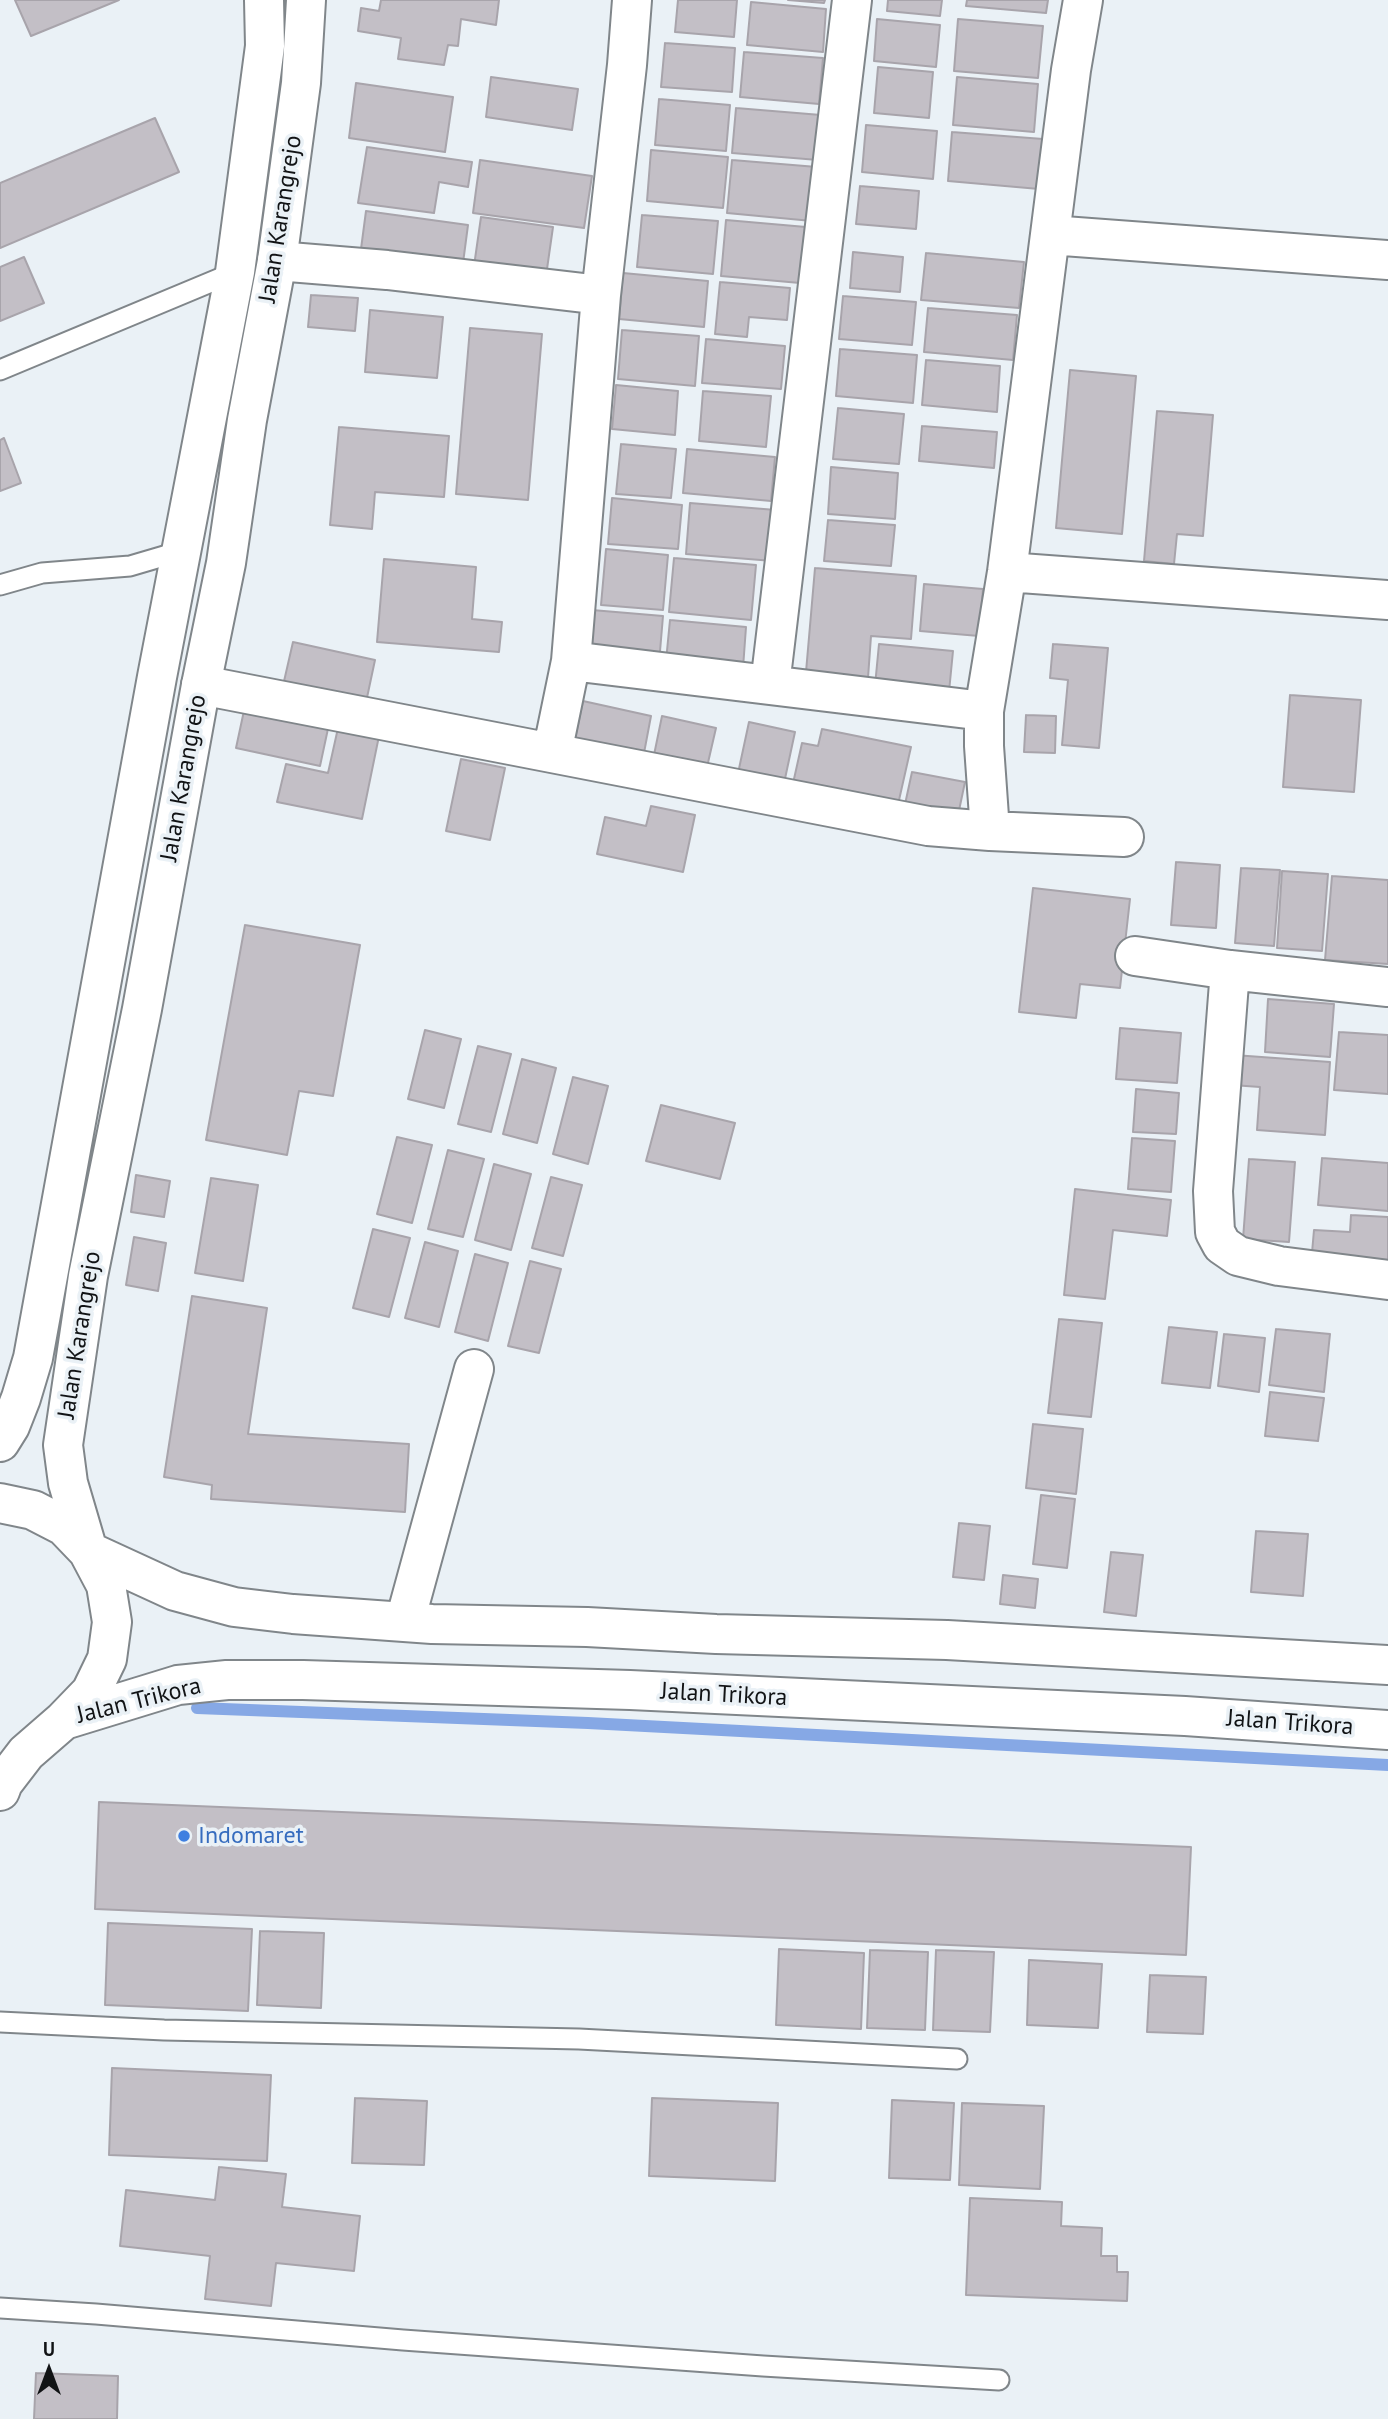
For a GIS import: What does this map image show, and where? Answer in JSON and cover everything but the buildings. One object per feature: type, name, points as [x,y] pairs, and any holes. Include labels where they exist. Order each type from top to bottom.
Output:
[{"type":"main road","name":"Jalan Karangrejo","points":[[0,1442],[10,1426],[21,1398],[33,1358],[235,272],[265,46],[264,0]]},
{"type":"main road","name":"Jalan Karangrejo","points":[[88,1551],[68,1483],[63,1445],[88,1276],[142,1009],[226,563],[249,406],[277,261],[301,83],[306,0]]},
{"type":"main road","points":[[552,753],[571,662],[601,295],[632,0]]},
{"type":"main road","points":[[770,685],[852,0]]},
{"type":"main road","points":[[990,831],[984,710],[1007,572],[1071,71],[1083,0]]},
{"type":"main road","points":[[1050,235],[1388,260]]},
{"type":"main road","points":[[277,261],[387,270],[601,295]]},
{"type":"main road","points":[[1007,572],[1388,600]]},
{"type":"main road","points":[[571,662],[984,710]]},
{"type":"main road","points":[[201,685],[928,826],[1124,837]]},
{"type":"main road","points":[[1135,956],[1230,970],[1388,987]]},
{"type":"main road","points":[[1230,970],[1213,1191],[1215,1232],[1222,1245],[1238,1256],[1279,1266],[1388,1280]]},
{"type":"main road","points":[[405,1621],[474,1369]]},
{"type":"main road","points":[[0,1503],[33,1510],[64,1526],[88,1551],[106,1585],[112,1622],[107,1659],[91,1692],[26,1753],[0,1791]]},
{"type":"main road","points":[[88,1551],[175,1591],[234,1607],[293,1614],[432,1624],[947,1640],[1388,1665]]},
{"type":"main road","name":"Jalan Trikora","points":[[64,1720],[177,1685],[228,1680],[303,1680],[604,1689],[869,1701],[1185,1716],[1388,1730]]},
{"type":"main road","points":[[0,1745],[34,1737],[64,1720]]},
{"type":"lane","points":[[0,370],[235,272]]},
{"type":"lane","points":[[0,585],[41,573],[130,566],[181,551]]},
{"type":"lane","points":[[0,2022],[164,2030],[579,2039],[957,2059]]},
{"type":"lane","points":[[0,2308],[749,2365],[999,2380]]},
{"type":"waterway","points":[[197,1708],[588,1723],[1388,1765]]},
{"type":"place","name":"Indomaret","points":[[184,1836]]}]
